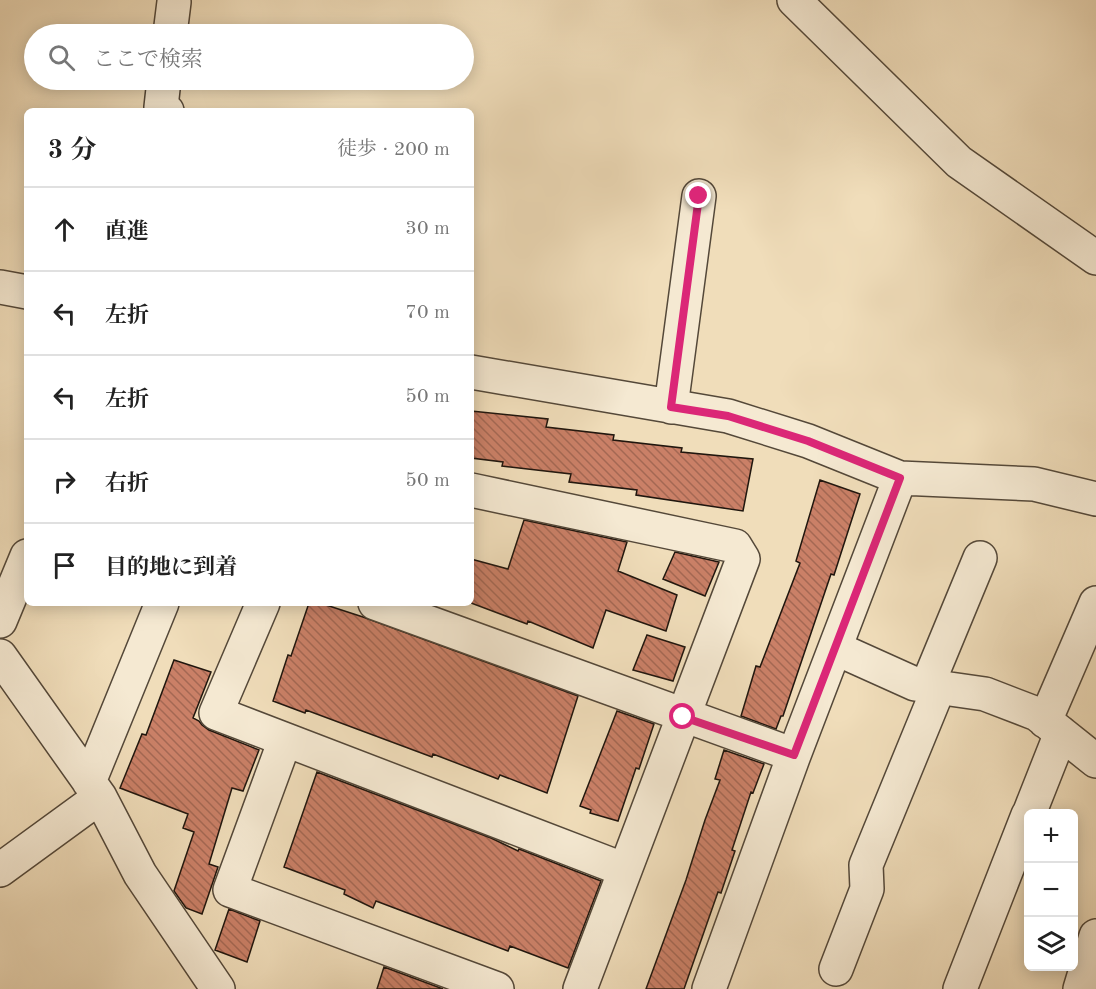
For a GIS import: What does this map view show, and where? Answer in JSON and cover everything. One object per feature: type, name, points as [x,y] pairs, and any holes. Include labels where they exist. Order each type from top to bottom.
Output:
[{"type":"street","points":[[794,0],[958,162],[1096,258]]},
{"type":"street","points":[[171,24],[174,2]]},
{"type":"street","points":[[162,108],[163,90]]},
{"type":"street","points":[[671,407],[699,196]]},
{"type":"street","points":[[0,287],[24,291]]},
{"type":"street","points":[[474,373],[728,416],[808,441],[900,478],[1034,484],[1096,499]]},
{"type":"street","points":[[709,989],[794,755],[900,478]]},
{"type":"street","points":[[474,491],[735,546],[743,559],[580,989]]},
{"type":"street","points":[[836,969],[867,890],[866,865],[980,558]]},
{"type":"street","points":[[0,621],[24,563]]},
{"type":"street","points":[[1030,809],[1053,727],[1096,603]]},
{"type":"street","points":[[0,870],[94,790],[161,606]]},
{"type":"street","points":[[262,606],[216,713],[625,870]]},
{"type":"street","points":[[383,606],[683,717],[794,755]]},
{"type":"street","points":[[835,648],[915,684],[985,694],[1036,714],[1096,761]]},
{"type":"street","points":[[0,656],[94,790],[140,874],[218,989]]},
{"type":"street","points":[[285,740],[230,890],[497,989]]},
{"type":"street","points":[[960,989],[1024,827]]},
{"type":"street","points":[[1080,989],[1096,936]]},
{"type":"building","points":[[474,411],[548,419],[546,427],[614,435],[613,440],[682,448],[681,452],[753,459],[743,511],[636,495],[637,490],[569,482],[571,474],[502,466],[503,462],[474,458]]},
{"type":"building","points":[[820,480],[860,494],[834,575],[831,574],[783,716],[776,729],[741,716],[756,666],[760,667],[800,563],[796,561]]},
{"type":"building","points":[[524,520],[627,542],[618,571],[677,595],[666,631],[606,610],[593,648],[528,621],[527,624],[474,604],[474,560],[508,569]]},
{"type":"building","points":[[675,552],[719,562],[705,596],[663,579]]},
{"type":"building","points":[[308,606],[329,606],[578,696],[547,793],[500,775],[498,779],[433,754],[432,757],[306,710],[305,713],[273,701],[288,655],[291,656]]},
{"type":"building","points":[[647,635],[685,647],[673,681],[633,670]]},
{"type":"building","points":[[174,660],[211,672],[193,718],[209,730],[259,750],[243,791],[232,788],[209,864],[218,867],[202,914],[186,908],[174,891],[194,832],[183,828],[188,814],[120,788],[142,734],[146,735]]},
{"type":"building","points":[[617,711],[654,724],[618,821],[590,813],[591,810],[580,806]]},
{"type":"building","points":[[724,750],[764,764],[753,793],[751,792],[721,893],[718,892],[684,989],[646,989],[720,780],[715,779]]},
{"type":"building","points":[[317,772],[601,881],[568,968],[510,946],[508,951],[376,901],[373,908],[344,894],[345,890],[284,867]]},
{"type":"building","points":[[229,909],[260,921],[247,962],[215,950]]},
{"type":"building","points":[[384,967],[443,989],[377,989]]},
{"type":"route","points":[[683,717],[794,755],[900,478],[808,441],[728,416],[671,407],[699,196]]}]
